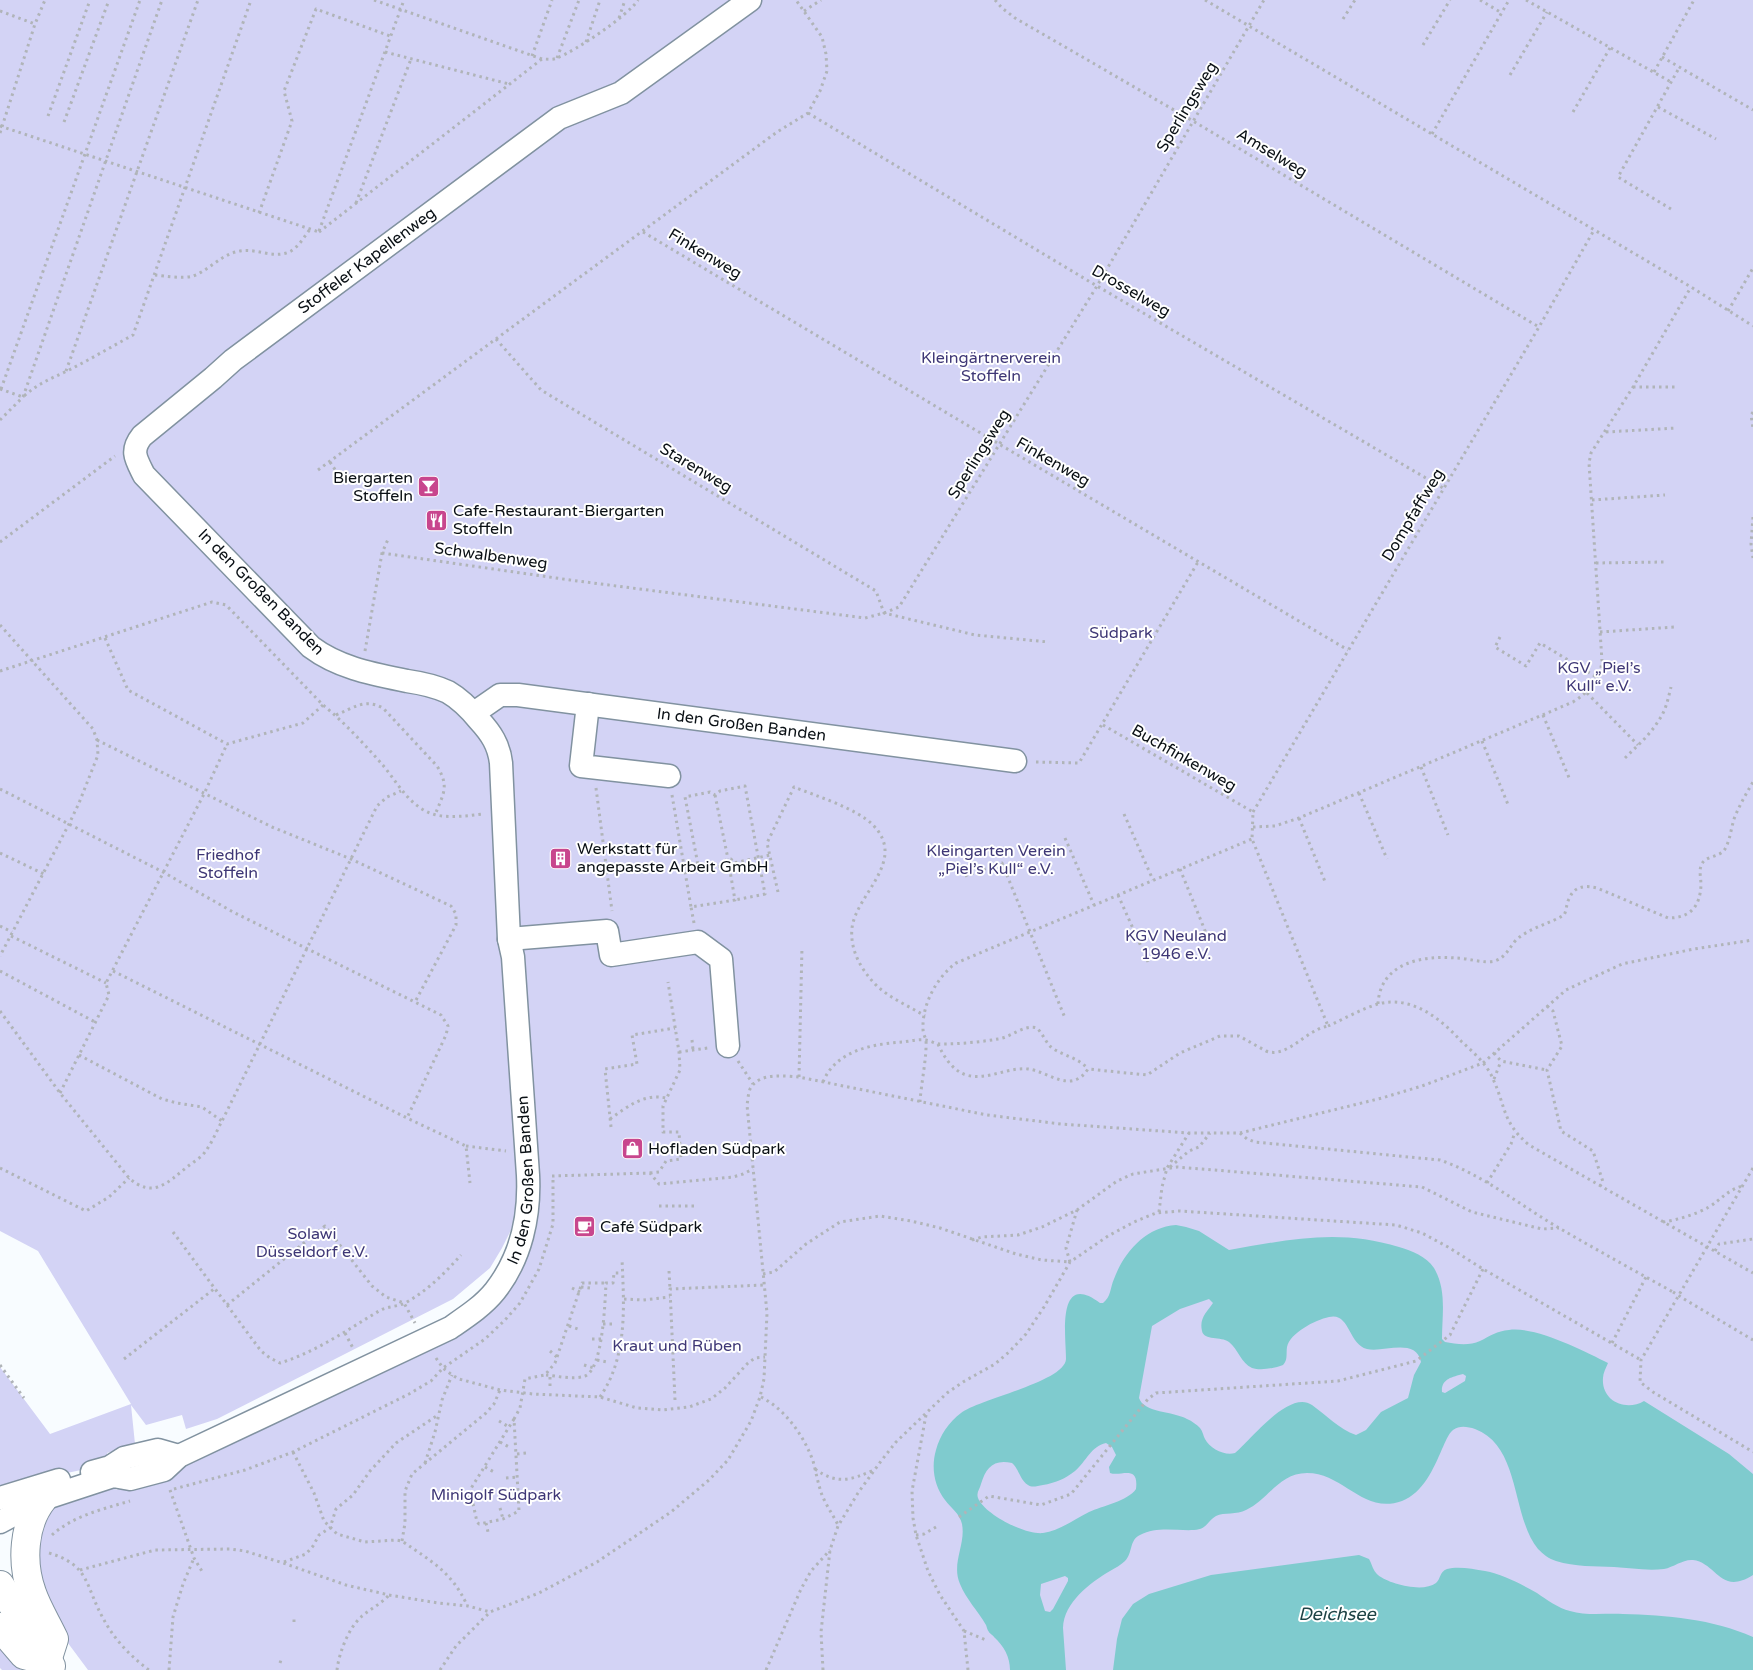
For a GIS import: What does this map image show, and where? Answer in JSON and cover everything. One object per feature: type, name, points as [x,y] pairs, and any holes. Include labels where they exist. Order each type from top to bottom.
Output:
[{"type":"main road","points":[[43,1499],[30,1520],[25,1551],[31,1592],[54,1639],[51,1666]]},
{"type":"main road","points":[[0,1585],[51,1666]]},
{"type":"main road","points":[[0,1627],[24,1655],[51,1666]]},
{"type":"street","name":"Stoffeler Kapellenweg","points":[[134,450],[136,443],[142,436],[233,360],[559,118],[621,93],[750,0]]},
{"type":"street","name":"In den Großen Banden","points":[[134,450],[144,475],[311,646],[324,656],[361,671],[437,688],[455,697],[474,713],[489,730],[500,751],[509,939],[513,957],[528,1175],[528,1211],[524,1231],[515,1257],[495,1292],[467,1316],[450,1328],[424,1340],[169,1477]]},
{"type":"street","name":"In den Großen Banden","points":[[474,713],[500,695],[518,695],[1015,761]]},
{"type":"street","points":[[588,704],[581,766],[669,776]]},
{"type":"street","points":[[509,939],[607,931],[611,955],[698,942],[721,959],[728,1046]]},
{"type":"street","points":[[0,1522],[43,1499],[111,1472],[124,1458],[158,1450],[169,1477]]},
{"type":"street","points":[[0,1498],[42,1484],[111,1472]]},
{"type":"path","points":[[0,133],[45,0]]},
{"type":"path","points":[[48,116],[90,0]]},
{"type":"path","points":[[64,122],[109,0]]},
{"type":"path","points":[[23,397],[0,389],[140,0]]},
{"type":"path","points":[[23,397],[162,0]]},
{"type":"path","points":[[66,371],[198,0]]},
{"type":"path","points":[[0,420],[23,397],[49,378],[66,371],[132,335],[252,0]]},
{"type":"path","points":[[374,0],[542,59],[556,59],[586,42],[628,12],[638,0]]},
{"type":"path","points":[[319,232],[404,0]]},
{"type":"path","points":[[532,56],[552,0]]},
{"type":"path","points":[[556,59],[580,0]]},
{"type":"path","points":[[586,42],[600,0]]},
{"type":"path","points":[[619,19],[625,0]]},
{"type":"path","points":[[318,470],[777,132],[808,113],[820,91],[827,71],[826,54],[822,38],[796,0]]},
{"type":"path","points":[[804,11],[820,0]]},
{"type":"path","name":"Amselweg","points":[[995,0],[1015,18],[1193,121],[1539,327]]},
{"type":"path","points":[[1205,0],[1753,326]]},
{"type":"path","name":"Sperlingsweg","points":[[570,580],[865,618],[899,607],[1098,286],[1264,0]]},
{"type":"path","points":[[1343,19],[1355,0]]},
{"type":"path","points":[[1423,45],[1450,0]]},
{"type":"path","points":[[1432,134],[1509,0]]},
{"type":"path","points":[[1526,0],[1671,82]]},
{"type":"path","points":[[1654,72],[1694,0]]},
{"type":"path","points":[[1482,1],[1502,13]]},
{"type":"path","points":[[259,213],[292,121],[284,91],[316,9],[390,36]]},
{"type":"path","points":[[0,11],[36,24]]},
{"type":"path","points":[[1510,75],[1548,12]]},
{"type":"path","points":[[1572,112],[1610,48]]},
{"type":"path","points":[[385,52],[510,84]]},
{"type":"path","points":[[1662,57],[1753,110]]},
{"type":"path","points":[[356,204],[411,59]]},
{"type":"path","points":[[319,232],[542,59]]},
{"type":"path","points":[[1671,209],[1618,177],[1679,68]]},
{"type":"path","points":[[1658,107],[1716,139]]},
{"type":"path","name":"Drosselweg","points":[[808,113],[1098,286],[1444,488]]},
{"type":"path","points":[[1,126],[319,232]]},
{"type":"path","points":[[155,275],[170,277],[192,276],[222,257],[239,251],[250,250],[266,254],[280,254],[291,251],[310,229]]},
{"type":"path","name":"Dompfaffweg","points":[[1253,812],[1539,327],[1594,230]]},
{"type":"path","name":"Finkenweg","points":[[643,232],[1348,650]]},
{"type":"path","points":[[1728,311],[1753,268]]},
{"type":"path","points":[[1252,827],[1275,826],[1299,818],[1574,702],[1587,693],[1598,678],[1602,661],[1589,463],[1591,453],[1633,387],[1690,287]]},
{"type":"path","name":"Starenweg","points":[[496,340],[541,390],[876,591],[884,613]]},
{"type":"path","points":[[1633,387],[1675,387]]},
{"type":"path","points":[[1752,414],[1753,428]]},
{"type":"path","points":[[1606,432],[1676,428]]},
{"type":"path","points":[[0,542],[120,452],[134,450]]},
{"type":"path","points":[[330,462],[340,477]]},
{"type":"path","points":[[1592,500],[1665,495]]},
{"type":"path","points":[[1753,517],[1753,558]]},
{"type":"path","points":[[361,671],[382,553],[389,537]]},
{"type":"path","name":"Schwalbenweg","points":[[382,553],[570,580]]},
{"type":"path","points":[[1015,761],[1078,763],[1198,562]]},
{"type":"path","points":[[1596,563],[1664,562]]},
{"type":"path","points":[[0,671],[33,662],[212,602],[226,605],[323,705],[336,715],[382,765],[401,791],[420,808],[434,815],[455,817],[502,814]]},
{"type":"path","points":[[884,613],[975,635],[1048,642]]},
{"type":"path","points":[[0,625],[92,729],[97,740],[98,755],[80,803],[0,956]]},
{"type":"path","points":[[1600,632],[1675,627]]},
{"type":"path","points":[[1500,637],[1495,646],[1526,666],[1540,643],[1598,678]]},
{"type":"path","points":[[106,638],[128,690],[228,744],[303,722],[323,705]]},
{"type":"path","points":[[1625,758],[1660,720],[1666,707],[1671,687]]},
{"type":"path","points":[[1587,693],[1638,745]]},
{"type":"path","points":[[336,715],[365,704],[373,703],[383,708],[437,766],[444,777],[445,784],[434,815]]},
{"type":"path","points":[[1542,715],[1570,780]]},
{"type":"path","name":"Buchfinkenweg","points":[[1103,724],[1253,812]]},
{"type":"path","points":[[97,740],[272,827],[351,859],[451,906],[456,914],[456,925],[415,1002]]},
{"type":"path","points":[[1482,741],[1509,807]]},
{"type":"path","points":[[60,1093],[109,994],[106,983],[228,744]]},
{"type":"path","points":[[593,767],[613,921],[606,922],[607,931]]},
{"type":"path","points":[[1421,767],[1448,835]]},
{"type":"path","points":[[669,776],[698,942]]},
{"type":"path","points":[[1378,1004],[1378,997],[1384,983],[1390,973],[1400,966],[1430,958],[1454,957],[1494,961],[1504,956],[1516,940],[1564,915],[1569,899],[1574,891],[1581,887],[1597,888],[1668,918],[1676,918],[1688,914],[1695,906],[1699,895],[1701,866],[1706,859],[1725,850],[1734,818],[1753,782]]},
{"type":"path","points":[[691,908],[765,894],[745,786],[720,791],[715,795]]},
{"type":"path","points":[[778,892],[768,838],[794,788],[835,803],[864,818],[873,825],[880,835],[884,847],[883,862],[877,880],[854,919],[852,944],[855,954],[869,978],[885,993],[925,1016]]},
{"type":"path","points":[[0,789],[163,872],[233,912],[441,1015],[448,1026],[407,1118]]},
{"type":"path","points":[[0,1011],[60,1093],[129,1178],[136,1184],[146,1188],[157,1188],[168,1183],[205,1152],[377,806],[387,797],[401,791]]},
{"type":"path","points":[[699,870],[685,798],[710,792],[715,795],[728,859]]},
{"type":"path","points":[[1359,793],[1387,859]]},
{"type":"path","points":[[1253,812],[1252,839],[1328,1026]]},
{"type":"path","points":[[1124,814],[1153,880]]},
{"type":"path","points":[[1299,818],[1326,884]]},
{"type":"path","points":[[1065,838],[1094,905]]},
{"type":"path","points":[[920,1102],[926,1040],[923,1029],[925,1016],[933,989],[947,969],[956,963],[1252,839]]},
{"type":"path","points":[[0,852],[44,874]]},
{"type":"path","points":[[734,863],[770,855]]},
{"type":"path","points":[[728,859],[731,859],[734,863]]},
{"type":"path","points":[[722,866],[724,861],[728,859]]},
{"type":"path","points":[[730,871],[734,867],[734,863]]},
{"type":"path","points":[[964,876],[1002,863],[1065,1018]]},
{"type":"path","points":[[686,872],[722,866]]},
{"type":"path","points":[[722,866],[725,870],[730,871]]},
{"type":"path","points":[[1180,869],[1206,933]]},
{"type":"path","points":[[730,871],[735,900]]},
{"type":"path","points":[[1118,895],[1148,962]]},
{"type":"path","points":[[0,926],[106,983]]},
{"type":"path","points":[[440,1670],[456,1646],[490,1612],[539,1593],[597,1562],[671,1512],[709,1480],[728,1460],[751,1421],[760,1397],[765,1357],[767,1313],[747,1105],[749,1090],[753,1084],[765,1077],[777,1075],[799,1077],[987,1115],[1061,1124],[1189,1133],[1240,1133],[1382,1098],[1422,1086],[1483,1062],[1566,990],[1622,964],[1694,949],[1753,940]]},
{"type":"path","points":[[799,1077],[802,947]]},
{"type":"path","points":[[0,971],[95,1022]]},
{"type":"path","points":[[112,971],[466,1146],[526,1153]]},
{"type":"path","points":[[528,1175],[650,1173],[659,1172],[666,1162],[681,1159],[679,1132],[663,1132],[662,1113],[666,1098],[680,1070],[668,982]]},
{"type":"path","points":[[823,1082],[827,1072],[848,1054],[878,1043],[926,1040],[938,1044],[998,1039],[1011,1036],[1025,1028],[1035,1027],[1041,1032],[1050,1046],[1088,1069],[1147,1074],[1180,1053],[1220,1036],[1239,1036],[1266,1051],[1277,1052],[1317,1030],[1378,1004],[1405,1004],[1420,1008],[1447,1026],[1483,1062],[1494,1080],[1508,1120],[1515,1132],[1529,1145],[1753,1273]]},
{"type":"path","points":[[1547,1006],[1553,1012],[1562,1046],[1547,1070],[1561,1131],[1593,1151],[1603,1182],[1600,1186]]},
{"type":"path","points":[[611,1126],[605,1069],[636,1064],[632,1035],[675,1028]]},
{"type":"path","points":[[692,1040],[693,1050]]},
{"type":"path","points":[[938,1044],[943,1056],[954,1069],[965,1075],[979,1077],[999,1074],[1012,1069],[1028,1069],[1038,1071],[1058,1080],[1069,1081],[1079,1078],[1088,1069]]},
{"type":"path","points":[[728,1046],[753,1084]]},
{"type":"path","points":[[679,1052],[687,1051]]},
{"type":"path","points":[[1494,1053],[1501,1061],[1547,1070]]},
{"type":"path","points":[[79,1055],[162,1099],[177,1104],[202,1107],[222,1120]]},
{"type":"path","points":[[1494,1080],[1501,1061]]},
{"type":"path","points":[[610,1119],[641,1100],[658,1096],[666,1098]]},
{"type":"path","points":[[1487,1183],[1512,1144],[1515,1132]]},
{"type":"path","points":[[1159,1212],[1162,1187],[1168,1168],[1189,1133]]},
{"type":"path","points":[[1168,1168],[1190,1151],[1199,1147],[1210,1133]]},
{"type":"path","points":[[1240,1133],[1247,1139],[1255,1142],[1440,1160],[1454,1165],[1753,1340]]},
{"type":"path","points":[[466,1146],[470,1183]]},
{"type":"path","points":[[972,1240],[982,1237],[996,1238],[1018,1235],[1042,1227],[1077,1210],[1117,1181],[1133,1174],[1168,1168],[1190,1167],[1422,1187],[1472,1212],[1542,1229],[1559,1228]]},
{"type":"path","points":[[0,1168],[86,1211],[108,1197],[129,1178]]},
{"type":"path","points":[[1753,1168],[1641,1360],[1640,1382],[1661,1397],[1753,1452]]},
{"type":"path","points":[[650,1173],[659,1184],[733,1177],[753,1169]]},
{"type":"path","points":[[1663,1222],[1676,1220],[1708,1208],[1730,1190],[1743,1186]]},
{"type":"path","points":[[659,1206],[695,1206]]},
{"type":"path","points":[[1070,1262],[1066,1248],[1077,1210]]},
{"type":"path","points":[[823,1670],[821,1632],[830,1550],[838,1526],[874,1470],[896,1442],[947,1393],[996,1364],[1010,1352],[1026,1334],[1070,1262],[1108,1236],[1134,1222],[1159,1212],[1179,1211],[1396,1225],[1448,1247],[1641,1360]]},
{"type":"path","points":[[763,1274],[774,1272],[806,1244],[840,1222],[880,1216],[940,1228],[1016,1254],[1042,1260],[1070,1262]]},
{"type":"path","points":[[227,1305],[325,1226],[372,1286],[386,1297],[404,1303]]},
{"type":"path","points":[[173,1232],[262,1351],[280,1363],[296,1358],[345,1333],[382,1310],[404,1303],[440,1279],[461,1255]]},
{"type":"path","points":[[1715,1251],[1719,1244],[1753,1239]]},
{"type":"path","points":[[600,1397],[614,1368],[623,1336],[622,1259]]},
{"type":"path","points":[[959,1517],[988,1496],[1041,1504],[1071,1494],[1148,1399],[1156,1393],[1338,1381],[1416,1361],[1450,1335],[1483,1269]]},
{"type":"path","points":[[669,1271],[675,1400]]},
{"type":"path","points":[[545,1375],[558,1358],[582,1283],[614,1283],[614,1273],[622,1273]]},
{"type":"path","points":[[1612,1343],[1646,1277]]},
{"type":"path","points":[[514,1419],[519,1512],[503,1520],[479,1524],[476,1522],[470,1490],[520,1408],[525,1379],[545,1375],[583,1376],[594,1368],[601,1339],[606,1283]]},
{"type":"path","points":[[670,1289],[764,1285]]},
{"type":"path","points":[[581,1287],[590,1288]]},
{"type":"path","points":[[572,1288],[580,1292]]},
{"type":"path","points":[[124,1359],[214,1289]]},
{"type":"path","points":[[624,1299],[643,1300],[670,1297]]},
{"type":"path","points":[[603,1324],[613,1324]]},
{"type":"path","points":[[569,1326],[578,1329]]},
{"type":"path","points":[[345,1333],[354,1349]]},
{"type":"path","points":[[592,1339],[601,1339]]},
{"type":"path","points":[[424,1340],[443,1368],[452,1375],[500,1390],[600,1397],[637,1408],[663,1410],[689,1407],[711,1399],[725,1388],[748,1363],[755,1358],[765,1357]]},
{"type":"path","points":[[550,1351],[558,1358]]},
{"type":"path","points":[[596,1360],[607,1362]]},
{"type":"path","points":[[0,1365],[24,1398]]},
{"type":"path","points":[[584,1365],[594,1368]]},
{"type":"path","points":[[425,1463],[442,1400],[452,1375]]},
{"type":"path","points":[[550,1376],[550,1386]]},
{"type":"path","points":[[402,1542],[405,1523],[405,1492],[412,1474],[486,1412],[494,1404],[500,1390]]},
{"type":"path","points":[[760,1397],[770,1402],[794,1426],[806,1445],[826,1505],[838,1526]]},
{"type":"path","points":[[926,1415],[912,1491],[913,1518],[916,1535],[928,1571],[940,1595],[964,1631],[968,1670]]},
{"type":"path","points":[[283,1563],[306,1554],[319,1535],[330,1528],[336,1509],[353,1495],[370,1471],[396,1443],[438,1416]]},
{"type":"path","points":[[499,1421],[509,1427]]},
{"type":"path","points":[[500,1442],[509,1447]]},
{"type":"path","points":[[292,1452],[314,1493],[324,1521],[330,1528],[337,1534],[365,1542],[396,1540],[402,1542],[445,1572],[461,1592],[468,1606]]},
{"type":"path","points":[[517,1454],[527,1453]]},
{"type":"path","points":[[485,1467],[494,1472]]},
{"type":"path","points":[[814,1468],[822,1474],[835,1479],[852,1478],[874,1470]]},
{"type":"path","points":[[169,1477],[194,1558],[203,1574]]},
{"type":"path","points":[[506,1478],[518,1477]]},
{"type":"path","points":[[519,1496],[529,1495]]},
{"type":"path","points":[[461,1499],[471,1497]]},
{"type":"path","points":[[50,1537],[61,1527],[95,1512],[138,1498]]},
{"type":"path","points":[[500,1508],[503,1520]]},
{"type":"path","points":[[486,1523],[488,1532]]},
{"type":"path","points":[[916,1535],[924,1534],[936,1528]]},
{"type":"path","points":[[80,1570],[155,1550],[191,1548],[230,1549],[245,1551],[346,1585],[438,1603],[468,1606],[490,1612]]},
{"type":"path","points":[[766,1670],[801,1589],[811,1571],[830,1550]]},
{"type":"path","points":[[46,1552],[62,1557],[80,1570],[88,1582],[103,1619],[117,1640],[149,1670]]},
{"type":"path","points":[[169,1670],[173,1616],[194,1558]]},
{"type":"path","points":[[336,1670],[344,1644],[360,1618],[382,1603],[388,1594]]},
{"type":"path","points":[[964,1631],[986,1640]]},
{"type":"green space","name":"Südpark","points":[[0,0],[1753,0],[1753,1670],[88,1670],[59,1631],[32,1557],[39,1558],[31,1542],[53,1504],[113,1483],[116,1490],[184,1463],[469,1307],[502,1265],[515,1222],[490,1268],[453,1299],[217,1419],[186,1429],[182,1415],[146,1425],[131,1405],[135,1444],[107,1453],[109,1464],[39,1479],[0,1491],[0,1367],[50,1434],[131,1404],[38,1251],[0,1231]]},
{"type":"green space","points":[[0,1645],[21,1670],[2,1670],[0,1668]]},
{"type":"water","points":[[1176,1225],[1199,1231],[1229,1250],[1293,1240],[1334,1237],[1377,1241],[1399,1247],[1423,1257],[1434,1268],[1438,1276],[1443,1303],[1442,1339],[1445,1342],[1471,1344],[1501,1331],[1520,1330],[1559,1340],[1608,1363],[1603,1378],[1603,1386],[1610,1398],[1623,1405],[1637,1404],[1644,1401],[1729,1454],[1753,1474],[1753,1575],[1742,1581],[1733,1582],[1726,1580],[1701,1562],[1693,1560],[1664,1569],[1651,1570],[1578,1565],[1551,1559],[1538,1549],[1529,1535],[1514,1483],[1500,1450],[1490,1438],[1475,1429],[1461,1427],[1456,1428],[1450,1434],[1422,1486],[1402,1501],[1388,1504],[1376,1503],[1332,1479],[1307,1473],[1297,1474],[1281,1482],[1254,1506],[1239,1512],[1216,1516],[1202,1528],[1194,1530],[1160,1530],[1140,1535],[1134,1540],[1125,1561],[1087,1587],[1079,1594],[1068,1610],[1063,1628],[1066,1670],[1010,1670],[1008,1656],[998,1640],[988,1631],[960,1584],[957,1569],[963,1532],[962,1524],[957,1514],[941,1495],[936,1483],[934,1456],[938,1444],[946,1429],[961,1413],[984,1402],[1037,1383],[1062,1367],[1066,1359],[1065,1323],[1066,1310],[1070,1300],[1076,1295],[1086,1295],[1100,1303],[1106,1301],[1118,1269],[1130,1251],[1146,1236],[1155,1230]],"holes":[[[1209,1299],[1213,1303],[1206,1312],[1202,1322],[1203,1334],[1226,1340],[1235,1348],[1248,1366],[1256,1369],[1268,1369],[1283,1365],[1286,1359],[1287,1347],[1293,1337],[1310,1324],[1329,1317],[1341,1319],[1356,1341],[1367,1349],[1406,1348],[1418,1354],[1421,1362],[1414,1375],[1408,1398],[1381,1412],[1366,1430],[1356,1435],[1338,1426],[1312,1405],[1303,1402],[1292,1404],[1270,1418],[1235,1453],[1222,1453],[1207,1443],[1202,1431],[1193,1422],[1181,1416],[1153,1409],[1142,1403],[1139,1398],[1152,1326],[1180,1309]],[[1463,1374],[1466,1376],[1465,1381],[1445,1393],[1442,1392],[1443,1384],[1451,1378]],[[1106,1443],[1112,1447],[1116,1455],[1109,1467],[1110,1473],[1132,1474],[1135,1477],[1136,1489],[1127,1497],[1089,1512],[1061,1527],[1043,1533],[1027,1531],[997,1517],[978,1498],[978,1492],[985,1473],[995,1464],[1000,1462],[1012,1463],[1025,1483],[1037,1486],[1056,1482],[1075,1471],[1092,1451]],[[1065,1576],[1068,1578],[1050,1612],[1045,1611],[1040,1595],[1041,1584]]]},
{"type":"water","name":"Deichsee","points":[[1359,1555],[1369,1559],[1378,1575],[1406,1586],[1430,1586],[1439,1580],[1447,1569],[1471,1569],[1491,1572],[1505,1577],[1557,1606],[1576,1613],[1672,1617],[1722,1626],[1753,1637],[1753,1670],[1113,1670],[1122,1619],[1133,1604],[1149,1594],[1211,1575]]},
{"type":"place","name":"Biergarten Stoffeln","points":[[429,487]]},
{"type":"place","name":"Cafe-Restaurant-Biergarten Stoffeln","points":[[437,520]]},
{"type":"place","name":"Werkstatt für angepasste Arbeit GmbH","points":[[561,858]]},
{"type":"place","name":"Hofladen Südpark","points":[[632,1149]]},
{"type":"place","name":"Café Südpark","points":[[584,1227]]},
{"type":"park label","name":"Kleingärtnerverein Stoffeln","points":[[991,367]]},
{"type":"park label","name":"KGV „Piel’s Kull“ e.V.","points":[[1599,677]]},
{"type":"park label","name":"Kleingarten Verein „Piel’s Kull“ e.V.","points":[[996,860]]},
{"type":"park label","name":"Friedhof Stoffeln","points":[[228,864]]},
{"type":"park label","name":"KGV Neuland 1946 e.V.","points":[[1176,945]]},
{"type":"park label","name":"Solawi Düsseldorf e.V.","points":[[312,1243]]},
{"type":"park label","name":"Kraut und Rüben","points":[[677,1346]]},
{"type":"park label","name":"Minigolf Südpark","points":[[496,1495]]}]
